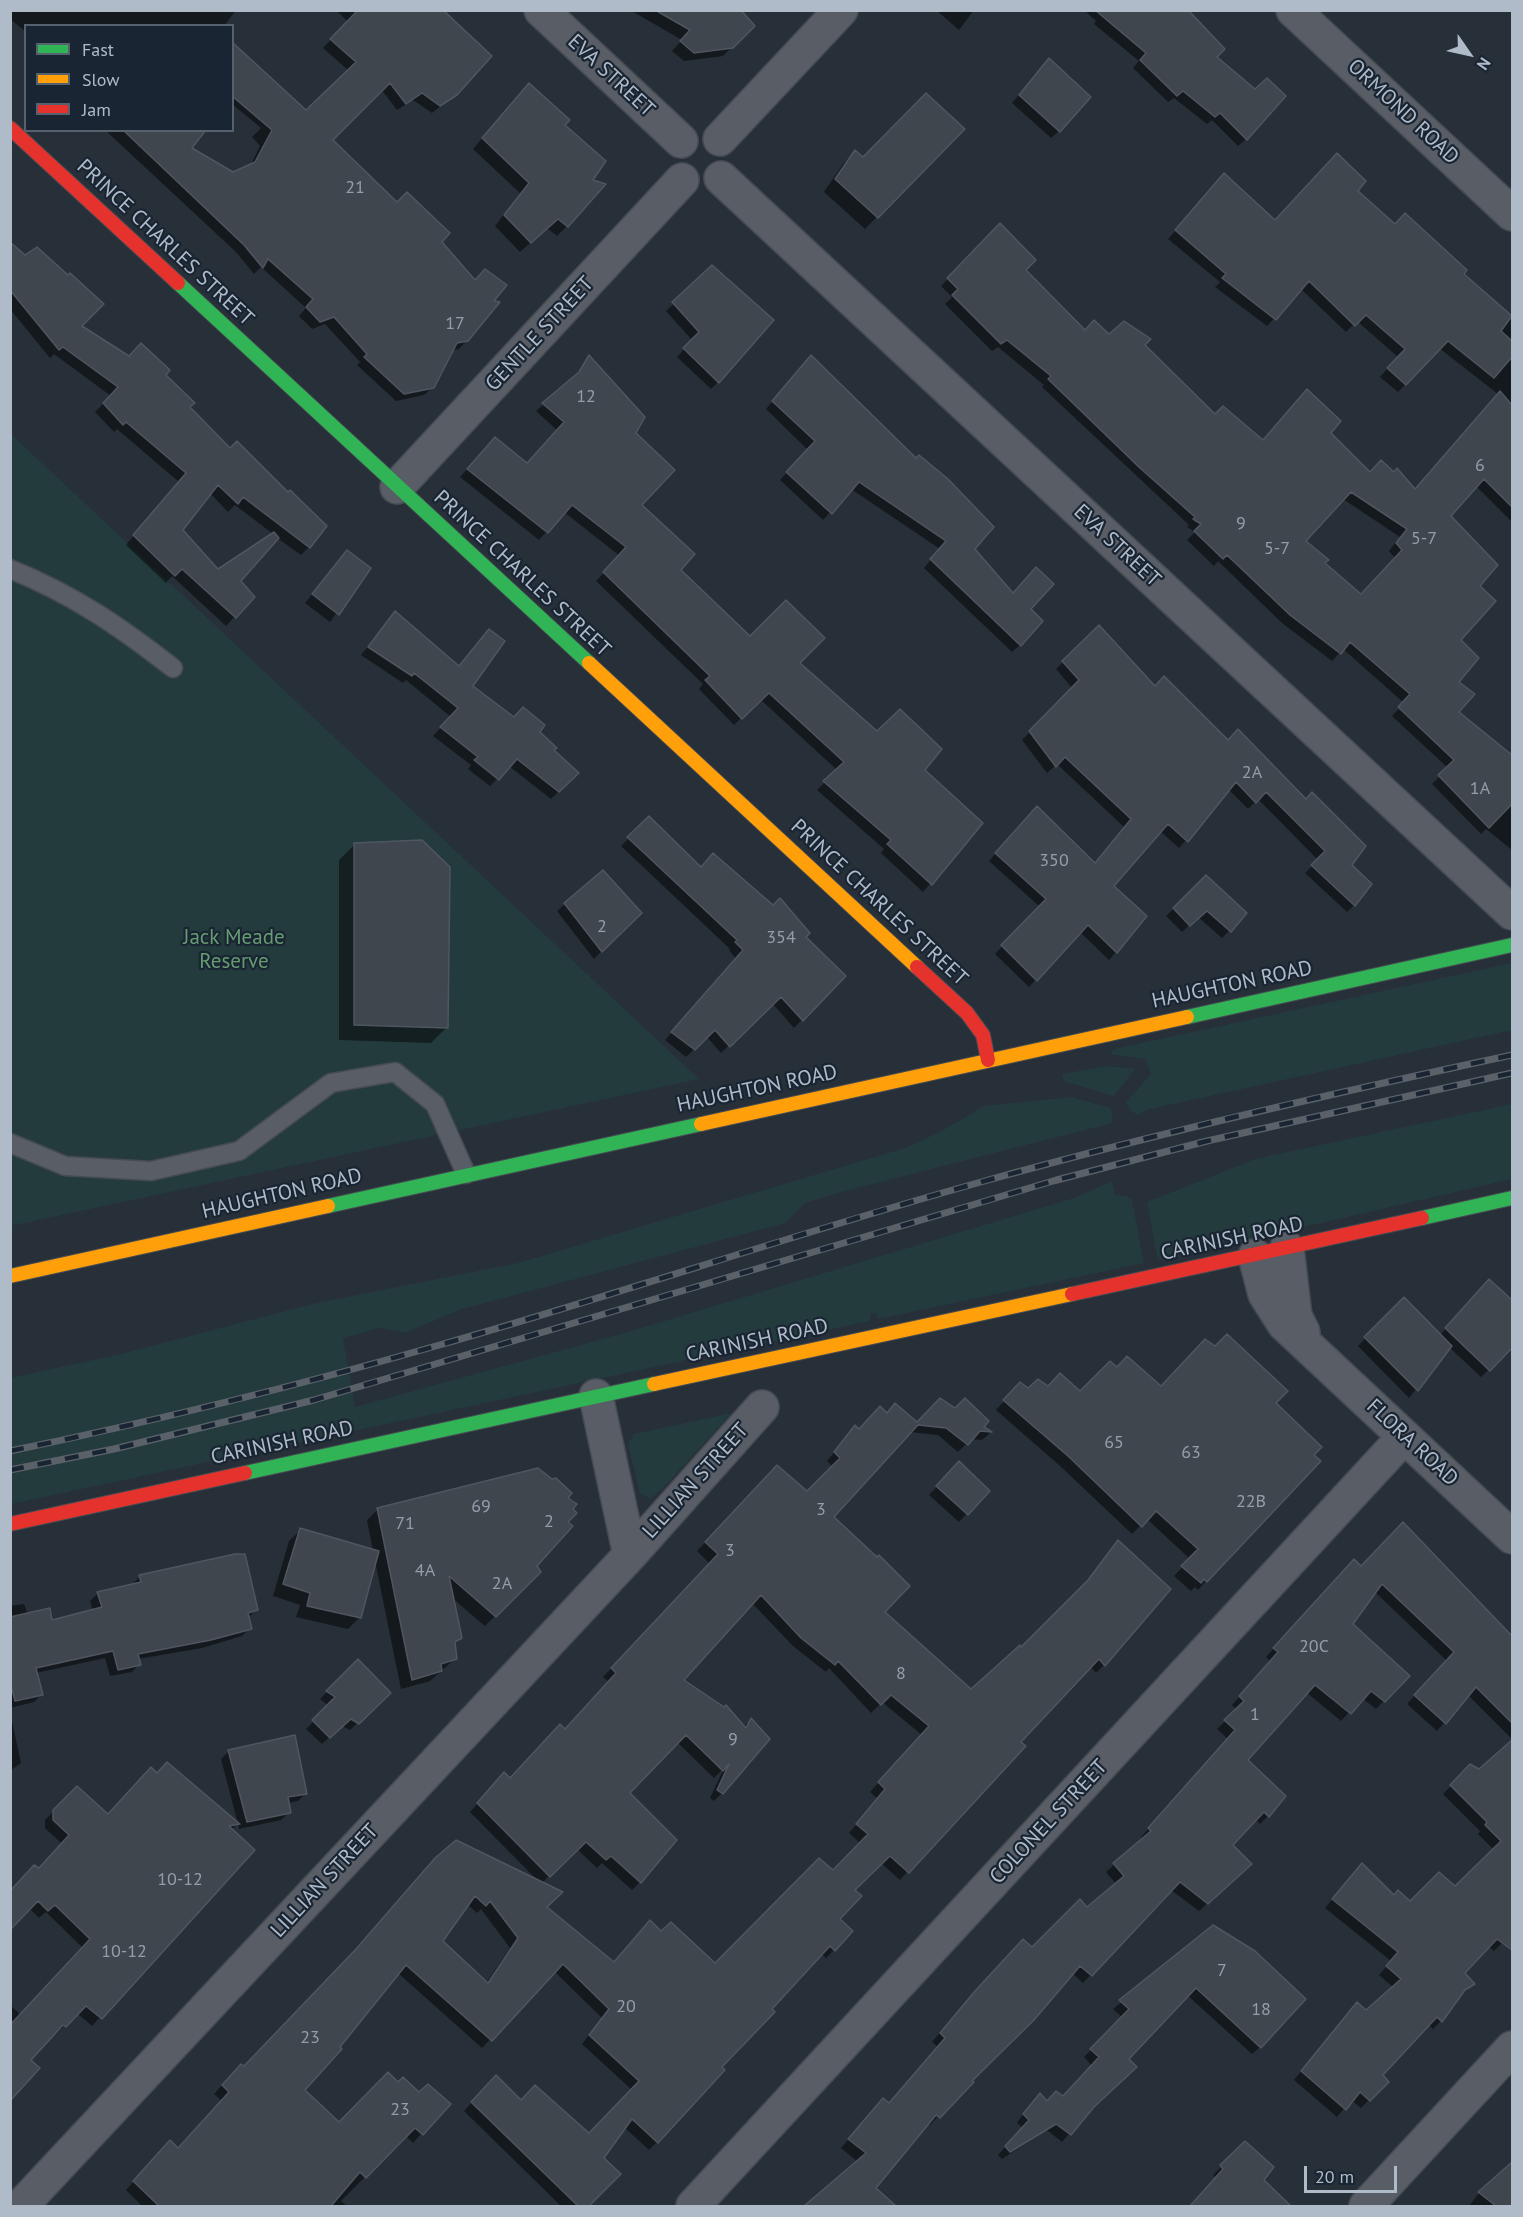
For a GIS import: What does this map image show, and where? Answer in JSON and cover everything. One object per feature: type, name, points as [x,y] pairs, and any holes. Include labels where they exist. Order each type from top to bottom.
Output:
[{"type":"street","name":"EVA STREET","points":[[541,10],[681,141]]},
{"type":"street","points":[[720,140],[841,10]]},
{"type":"street","name":"ORMOND ROAD","points":[[1293,10],[1512,214]]},
{"type":"street","name":"PRINCE CHARLES STREET","points":[[10,128],[967,1013],[983,1035],[988,1060]]},
{"type":"street","points":[[697,133],[706,133],[720,140],[726,147],[728,158],[726,170],[721,178],[714,184],[699,187],[682,180],[675,169],[674,159],[681,141],[697,133]]},
{"type":"street","name":"EVA STREET","points":[[721,178],[1512,913]]},
{"type":"street","name":"GENTLE STREET","points":[[397,487],[682,180]]},
{"type":"street","name":"HAUGHTON ROAD","points":[[10,1276],[1512,945]]},
{"type":"street","name":"CARINISH ROAD","points":[[10,1524],[596,1396],[1255,1256],[1512,1198]]},
{"type":"street","name":"FLORA ROAD","points":[[1287,1248],[1295,1316],[1311,1350]]},
{"type":"street","name":"FLORA ROAD","points":[[1255,1256],[1265,1294],[1284,1324],[1512,1537]]},
{"type":"street","name":"LILLIAN STREET","points":[[596,1396],[630,1555]]},
{"type":"street","name":"LILLIAN STREET","points":[[21,2206],[630,1555],[762,1407]]},
{"type":"street","name":"COLONEL STREET","points":[[693,2206],[1404,1437]]},
{"type":"street","points":[[1365,2206],[1512,2048]]},
{"type":"lane","points":[[10,568],[47,584],[114,622],[172,668]]},
{"type":"lane","points":[[10,1143],[65,1166],[151,1171],[238,1151],[331,1083],[394,1072],[435,1104],[466,1174]]},
{"type":"green space","name":"Jack Meade Reserve","points":[[11,434],[699,1079],[15,1225],[11,1222]]},
{"type":"green space","points":[[1512,963],[1512,1030],[1146,1110],[1138,1115],[1131,1111],[1126,1102],[1151,1074],[1146,1059],[1110,1054],[1114,1049]]},
{"type":"green space","points":[[1107,1066],[1135,1069],[1114,1096],[1064,1081],[1062,1074]]},
{"type":"green space","points":[[1071,1097],[1111,1108],[1113,1123],[837,1193],[805,1203],[786,1223],[462,1309],[405,1333],[380,1328],[343,1338],[355,1407],[628,1332],[1074,1198],[1112,1181],[1115,1195],[1126,1196],[1132,1200],[1144,1263],[878,1319],[876,1313],[871,1313],[870,1321],[11,1504],[10,1378],[121,1354],[312,1304],[518,1263],[905,1148],[940,1132],[984,1106]]},
{"type":"green space","points":[[1512,1104],[1512,1179],[1161,1260],[1157,1256],[1147,1202],[1255,1159]]},
{"type":"green space","points":[[732,1413],[663,1488],[650,1499],[640,1493],[628,1444],[634,1434]]},
{"type":"building","points":[[358,10],[443,10],[492,56],[457,95],[440,106],[422,93],[406,104],[390,83],[333,140],[397,202],[407,192],[450,233],[442,242],[475,280],[485,269],[507,285],[494,301],[500,302],[468,341],[457,343],[434,388],[404,394],[364,357],[367,354],[334,317],[320,322],[306,307],[313,299],[268,259],[263,268],[244,245],[125,132],[204,132],[192,148],[233,172],[255,162],[272,130],[234,98],[234,44],[306,110],[356,62],[330,39]]},
{"type":"building","points":[[655,10],[741,10],[755,26],[733,48],[694,53],[680,41],[690,30]]},
{"type":"building","points":[[1095,10],[1188,10],[1225,49],[1217,57],[1255,89],[1267,78],[1286,96],[1247,140],[1220,113],[1215,117],[1183,91],[1177,96],[1140,60],[1146,53]]},
{"type":"building","points":[[1049,58],[1091,97],[1060,132],[1019,95]]},
{"type":"building","points":[[529,83],[570,120],[565,125],[606,161],[593,180],[606,184],[568,227],[558,219],[531,243],[504,215],[529,183],[482,138]]},
{"type":"building","points":[[926,93],[965,129],[878,218],[835,179],[855,150],[863,157]]},
{"type":"building","points":[[1337,153],[1366,181],[1358,191],[1395,224],[1405,213],[1467,270],[1464,274],[1512,316],[1501,331],[1512,341],[1512,357],[1494,378],[1448,341],[1406,385],[1387,368],[1405,349],[1366,315],[1355,326],[1309,281],[1276,320],[1222,278],[1226,274],[1175,230],[1224,173],[1275,220]]},
{"type":"building","points":[[1000,223],[1036,260],[1026,270],[1085,330],[1094,320],[1109,334],[1124,321],[1151,339],[1145,345],[1215,414],[1223,406],[1263,440],[1307,389],[1341,421],[1331,433],[1370,472],[1381,460],[1394,472],[1397,468],[1415,489],[1500,391],[1512,405],[1512,507],[1484,479],[1451,516],[1498,565],[1480,586],[1496,601],[1461,640],[1479,658],[1459,682],[1475,694],[1459,712],[1512,755],[1512,804],[1489,828],[1438,775],[1454,760],[1398,707],[1410,694],[1350,642],[1341,654],[1290,615],[1227,555],[1223,559],[1194,531],[1201,524],[1193,519],[1195,517],[1140,468],[1048,379],[1051,376],[1007,340],[1001,344],[952,295],[958,289],[947,278]],"holes":[[[1351,492],[1407,529],[1396,543],[1402,550],[1361,594],[1325,563],[1329,560],[1306,541]]]},
{"type":"building","points":[[10,242],[25,255],[37,247],[68,275],[70,273],[104,304],[82,326],[129,356],[141,343],[170,370],[166,375],[195,403],[190,407],[230,448],[237,441],[288,492],[290,490],[327,526],[310,548],[243,497],[238,504],[218,485],[183,530],[218,569],[274,532],[279,538],[241,581],[255,597],[236,618],[182,569],[175,576],[133,535],[186,473],[126,422],[123,425],[103,403],[118,387],[63,347],[59,350],[10,290]]},
{"type":"building","points":[[712,265],[774,320],[719,383],[683,348],[699,332],[672,302]]},
{"type":"building","points":[[589,355],[645,417],[636,433],[675,470],[642,505],[695,554],[681,570],[750,636],[786,600],[825,638],[800,663],[877,731],[900,709],[942,749],[925,770],[983,823],[932,885],[887,844],[891,840],[823,781],[844,762],[769,693],[742,719],[705,680],[710,676],[603,572],[626,547],[572,505],[548,533],[467,469],[495,437],[527,463],[564,422],[542,403],[579,372]]},
{"type":"building","points":[[811,355],[916,458],[919,455],[948,479],[994,527],[975,549],[1013,593],[1036,567],[1054,584],[1031,609],[1043,621],[1021,646],[930,559],[946,541],[859,482],[832,514],[786,472],[815,441],[772,401]]},
{"type":"building","points":[[347,550],[371,568],[339,615],[312,594]]},
{"type":"building","points":[[395,611],[459,666],[489,629],[505,641],[473,686],[514,717],[523,707],[545,725],[540,732],[557,748],[554,750],[579,773],[559,792],[517,759],[499,780],[474,760],[478,757],[440,727],[458,708],[414,673],[412,676],[368,647]]},
{"type":"building","points":[[1099,625],[1155,686],[1164,676],[1228,740],[1238,729],[1306,799],[1312,792],[1366,846],[1352,865],[1372,884],[1355,906],[1311,865],[1325,851],[1266,792],[1256,803],[1236,782],[1188,842],[1168,824],[1114,886],[1147,916],[1117,953],[1088,925],[1037,981],[1001,945],[1046,899],[995,853],[1037,806],[1095,863],[1131,819],[1065,757],[1056,767],[1029,731],[1079,680],[1062,661]]},
{"type":"building","points":[[649,816],[701,867],[713,853],[773,905],[780,898],[810,933],[806,937],[846,976],[803,1021],[781,997],[730,1047],[715,1030],[695,1050],[671,1032],[743,950],[735,942],[737,940],[627,837]]},
{"type":"building","points":[[422,840],[450,867],[448,1028],[354,1025],[354,843]]},
{"type":"building","points":[[603,870],[642,913],[602,952],[564,903]]},
{"type":"building","points":[[1206,875],[1247,913],[1231,932],[1207,911],[1190,926],[1173,908]]},
{"type":"building","points":[[1489,1279],[1512,1300],[1512,1348],[1490,1371],[1445,1328]]},
{"type":"building","points":[[1404,1297],[1452,1346],[1418,1391],[1364,1337]]},
{"type":"building","points":[[1227,1334],[1288,1391],[1276,1403],[1322,1447],[1314,1455],[1321,1461],[1207,1582],[1204,1579],[1201,1583],[1181,1566],[1198,1549],[1156,1511],[1142,1527],[1068,1456],[1003,1400],[1020,1382],[1028,1388],[1038,1379],[1048,1386],[1060,1373],[1080,1391],[1110,1361],[1117,1367],[1127,1356],[1161,1386],[1205,1339],[1215,1346]]},
{"type":"building","points":[[940,1398],[955,1408],[965,1398],[989,1421],[984,1427],[992,1432],[980,1431],[968,1445],[946,1428],[918,1425],[834,1517],[877,1557],[879,1555],[910,1586],[885,1612],[971,1689],[1020,1645],[1021,1647],[1088,1580],[1118,1540],[1171,1589],[1105,1666],[1099,1659],[1021,1742],[1026,1746],[909,1873],[890,1856],[855,1890],[862,1896],[840,1919],[853,1931],[835,1951],[830,1946],[772,2009],[775,2012],[722,2067],[725,2070],[658,2143],[632,2119],[604,2158],[621,2174],[589,2206],[578,2206],[471,2102],[496,2075],[521,2100],[535,2085],[589,2133],[639,2081],[589,2035],[609,2009],[563,1964],[492,2041],[406,1965],[340,2047],[342,2049],[305,2090],[339,2122],[388,2072],[398,2082],[403,2077],[419,2092],[428,2084],[451,2104],[423,2135],[415,2128],[366,2178],[360,2172],[331,2206],[159,2206],[133,2181],[170,2140],[178,2148],[229,2092],[222,2085],[241,2064],[244,2066],[356,1949],[435,1858],[456,1840],[563,1892],[547,1907],[614,1962],[650,1920],[661,1931],[671,1922],[715,1963],[819,1858],[833,1870],[868,1834],[856,1824],[885,1789],[878,1782],[929,1726],[891,1695],[881,1705],[838,1661],[835,1665],[801,1638],[761,1595],[684,1680],[724,1707],[726,1705],[746,1728],[751,1718],[770,1739],[723,1794],[717,1790],[729,1764],[723,1771],[686,1735],[630,1793],[677,1840],[641,1883],[611,1856],[606,1860],[586,1842],[550,1877],[477,1803],[504,1772],[510,1778],[560,1724],[565,1729],[616,1673],[611,1668],[718,1554],[705,1542],[777,1465],[807,1491],[840,1458],[834,1452],[855,1425],[859,1429],[880,1406],[887,1413],[895,1403],[917,1422]],"holes":[[[475,1896],[486,1906],[490,1901],[518,1938],[488,1983],[443,1941]]]},
{"type":"building","points":[[959,1461],[990,1491],[968,1515],[936,1486]]},
{"type":"building","points":[[538,1468],[552,1479],[556,1478],[572,1493],[568,1498],[577,1504],[573,1509],[577,1513],[568,1522],[573,1526],[537,1566],[541,1572],[496,1617],[449,1576],[462,1638],[455,1642],[457,1659],[441,1664],[442,1671],[412,1680],[377,1508]]},
{"type":"building","points":[[1403,1522],[1512,1636],[1512,1723],[1476,1687],[1446,1724],[1414,1695],[1454,1652],[1382,1584],[1353,1624],[1410,1676],[1385,1702],[1371,1691],[1351,1714],[1315,1685],[1248,1760],[1286,1796],[1269,1817],[1264,1812],[1233,1845],[1252,1864],[1208,1904],[1180,1882],[1092,1976],[1080,1966],[1034,2020],[972,2081],[974,2082],[940,2118],[936,2115],[876,2188],[896,2206],[804,2206],[866,2153],[848,2139],[883,2098],[889,2103],[945,2038],[940,2033],[1023,1939],[1032,1947],[1080,1899],[1087,1907],[1124,1876],[1113,1863],[1151,1831],[1148,1828],[1235,1730],[1224,1720],[1244,1701],[1239,1696],[1278,1652],[1273,1648],[1354,1559],[1361,1566]]},
{"type":"building","points":[[300,1528],[379,1551],[361,1618],[307,1606],[310,1593],[283,1584]]},
{"type":"building","points":[[235,1554],[245,1554],[258,1610],[248,1613],[252,1629],[211,1640],[138,1654],[141,1665],[118,1670],[113,1651],[36,1668],[43,1695],[15,1701],[10,1681],[10,1617],[50,1608],[52,1620],[102,1607],[97,1592],[141,1582],[139,1575]]},
{"type":"building","points":[[358,1659],[391,1693],[359,1724],[351,1719],[330,1738],[312,1720],[335,1697],[326,1691]]},
{"type":"building","points":[[295,1735],[307,1794],[288,1797],[291,1813],[247,1822],[228,1750]]},
{"type":"building","points":[[1512,1740],[1512,1950],[1497,1939],[1465,1973],[1475,1984],[1465,1990],[1442,2022],[1437,2017],[1383,2075],[1389,2082],[1370,2101],[1360,2092],[1346,2110],[1301,2071],[1357,2002],[1366,2010],[1401,1979],[1386,1966],[1398,1952],[1332,1899],[1362,1863],[1394,1895],[1398,1890],[1410,1901],[1439,1872],[1455,1886],[1501,1841],[1485,1825],[1487,1822],[1450,1785],[1470,1764],[1479,1769]]},
{"type":"building","points":[[167,1762],[240,1824],[229,1826],[255,1850],[102,2019],[86,2006],[66,2027],[63,2025],[31,2060],[40,2068],[10,2101],[10,2025],[90,1939],[55,1905],[48,1911],[38,1901],[10,1930],[10,1891],[34,1865],[39,1868],[69,1835],[53,1820],[53,1810],[77,1786],[108,1814],[151,1767],[157,1773]]},
{"type":"building","points":[[1213,1925],[1255,1951],[1306,1999],[1261,2048],[1196,1988],[1129,2059],[1137,2067],[1094,2107],[1071,2135],[1056,2124],[1010,2152],[1005,2146],[1029,2120],[1023,2114],[1040,2093],[1047,2101],[1056,2091],[1063,2096],[1099,2057],[1090,2049],[1129,2009],[1119,2000]]},
{"type":"building","points":[[1245,2141],[1274,2167],[1264,2180],[1291,2206],[1190,2206],[1223,2169],[1220,2165]]},
{"type":"building","points":[[1512,2162],[1512,2206],[1496,2206],[1478,2192]]},
{"type":"railway","points":[[10,1451],[173,1415],[389,1359],[578,1304],[913,1201],[1047,1164],[1246,1114],[1512,1055]]},
{"type":"railway","points":[[10,1470],[114,1449],[314,1400],[1053,1181],[1207,1141],[1512,1073]]},
{"type":"traffic: fast","points":[[178,283],[589,663]]},
{"type":"traffic: fast","points":[[1187,1017],[1512,945]]},
{"type":"traffic: fast","points":[[328,1206],[701,1124]]},
{"type":"traffic: fast","points":[[1422,1218],[1512,1198]]},
{"type":"traffic: fast","points":[[245,1473],[654,1384]]},
{"type":"traffic: slow","points":[[589,663],[917,967]]},
{"type":"traffic: slow","points":[[701,1124],[1187,1017]]},
{"type":"traffic: slow","points":[[10,1276],[328,1206]]},
{"type":"traffic: slow","points":[[654,1384],[1072,1294]]},
{"type":"traffic: jam","points":[[10,128],[178,283]]},
{"type":"traffic: jam","points":[[917,967],[967,1013],[983,1035],[988,1060]]},
{"type":"traffic: jam","points":[[1072,1294],[1422,1218]]},
{"type":"traffic: jam","points":[[10,1524],[245,1473]]}]
